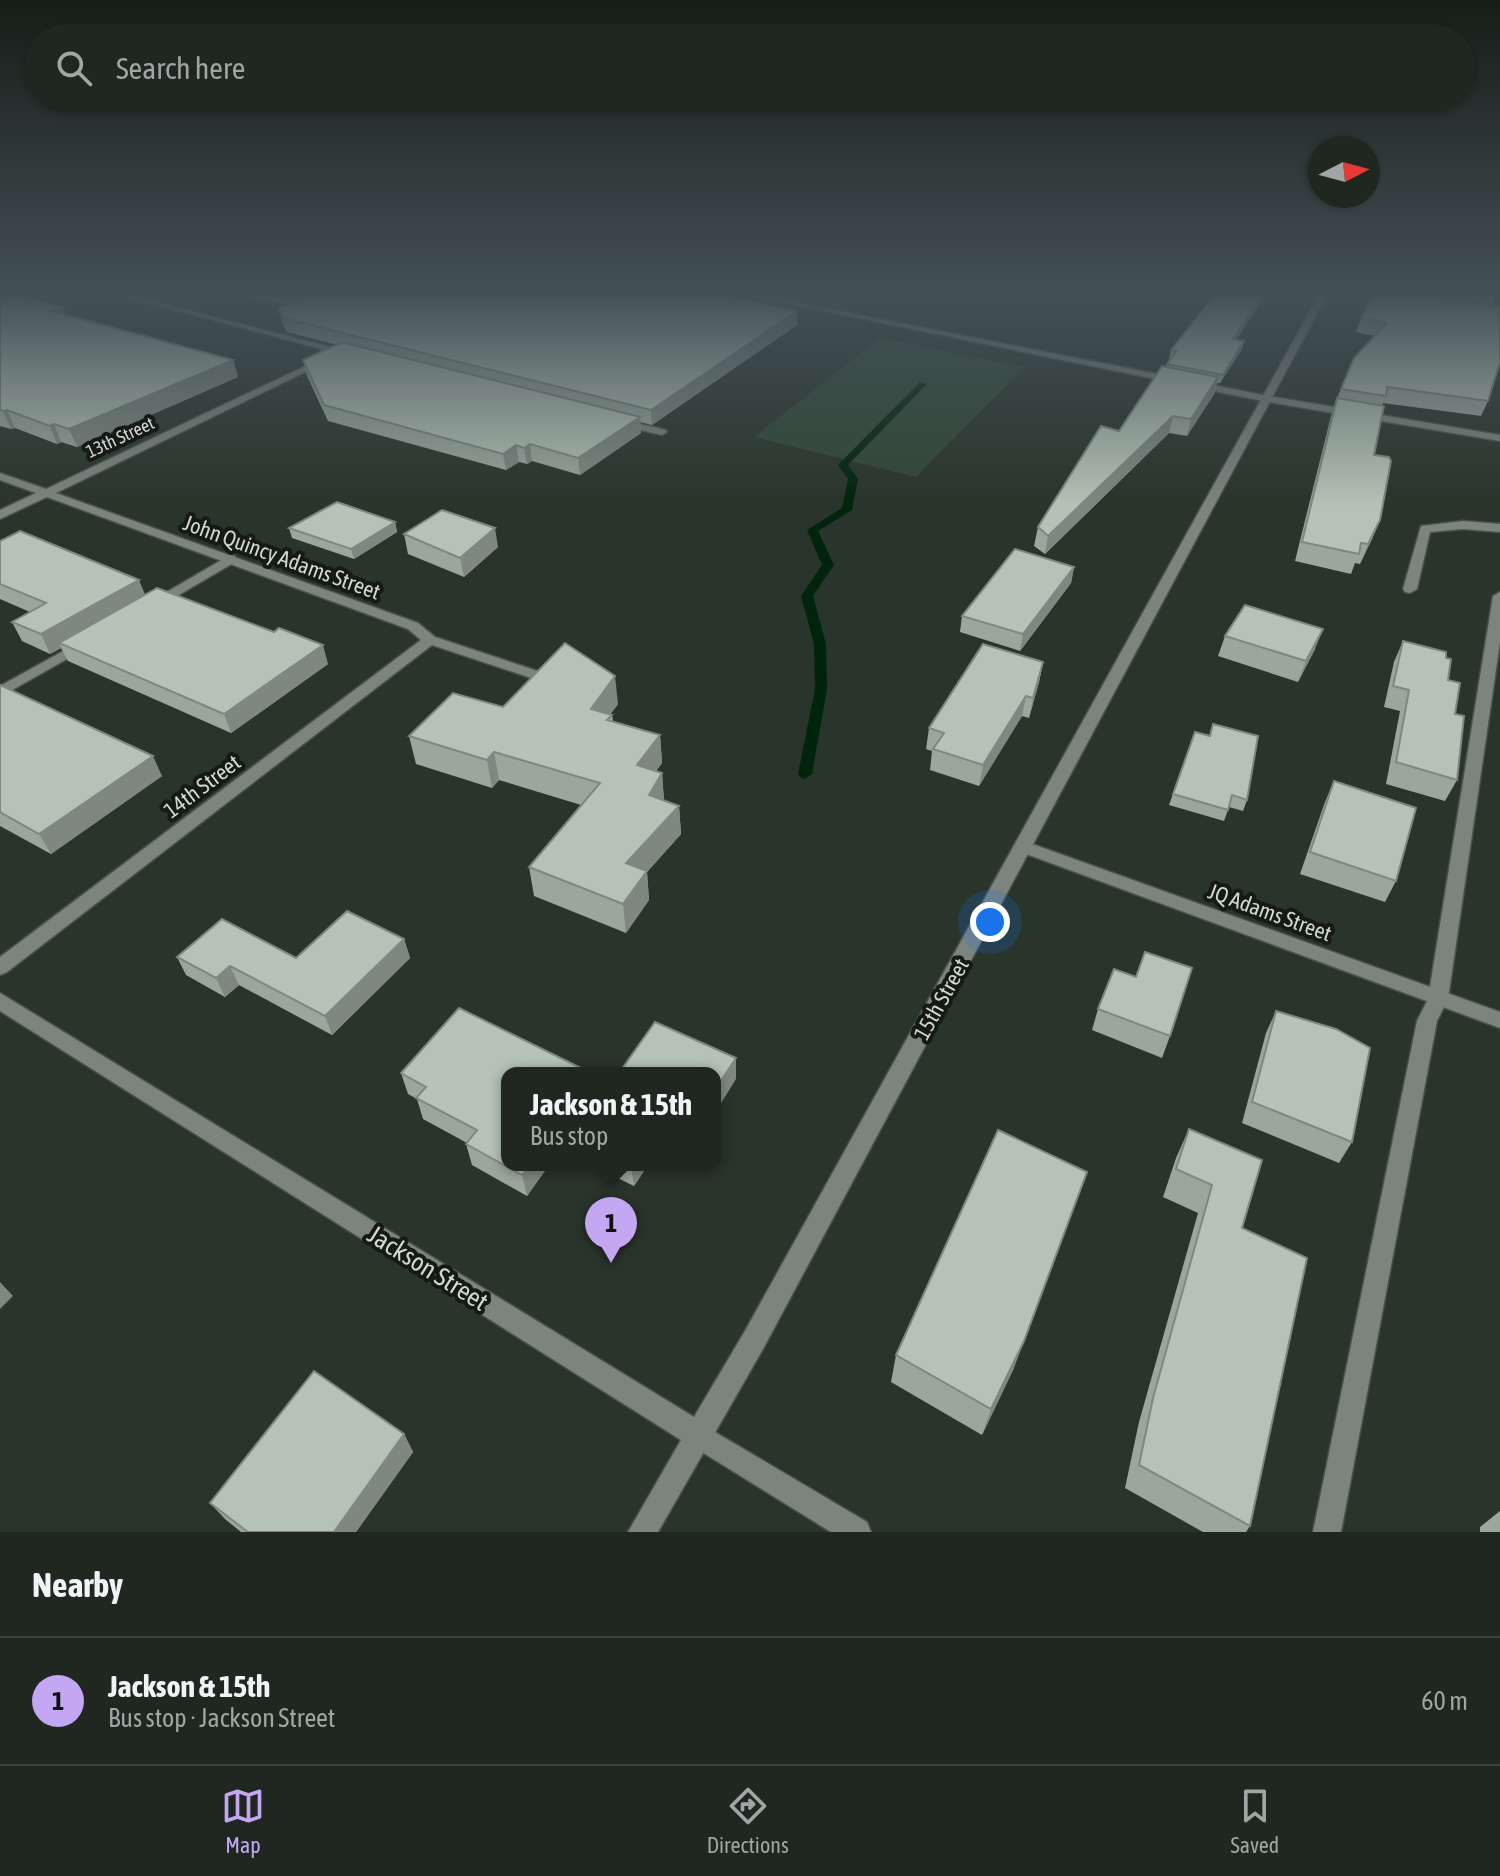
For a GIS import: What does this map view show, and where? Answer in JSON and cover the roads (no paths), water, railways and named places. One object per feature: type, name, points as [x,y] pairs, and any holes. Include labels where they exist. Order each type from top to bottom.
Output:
[{"type":"street","name":"13th Street","points":[[0,515],[316,364]]},
{"type":"street","points":[[1096,364],[1268,399],[1500,438]]},
{"type":"street","name":"15th Street","points":[[642,1532],[754,1340],[1286,364]]},
{"type":"street","points":[[610,419],[662,432]]},
{"type":"street","name":"John Quincy Adams Street","points":[[0,476],[413,626],[430,640],[548,679]]},
{"type":"street","points":[[1410,589],[1425,529],[1463,525],[1500,528]]},
{"type":"street","points":[[144,609],[230,559]]},
{"type":"street","points":[[1327,1532],[1427,1021],[1438,999],[1500,596]]},
{"type":"street","points":[[0,692],[92,639]]},
{"type":"street","name":"14th Street","points":[[0,967],[430,640]]},
{"type":"street","name":"JQ Adams Street","points":[[1024,847],[1500,1020]]},
{"type":"street","name":"Jackson Street","points":[[0,1001],[857,1532]]},
{"type":"waterway","points":[[805,774],[821,689],[820,644],[807,596],[828,565],[812,530],[847,510],[853,479],[843,465],[923,384]]},
{"type":"place","name":"Jackson & 15th","points":[[611,1263]]}]
